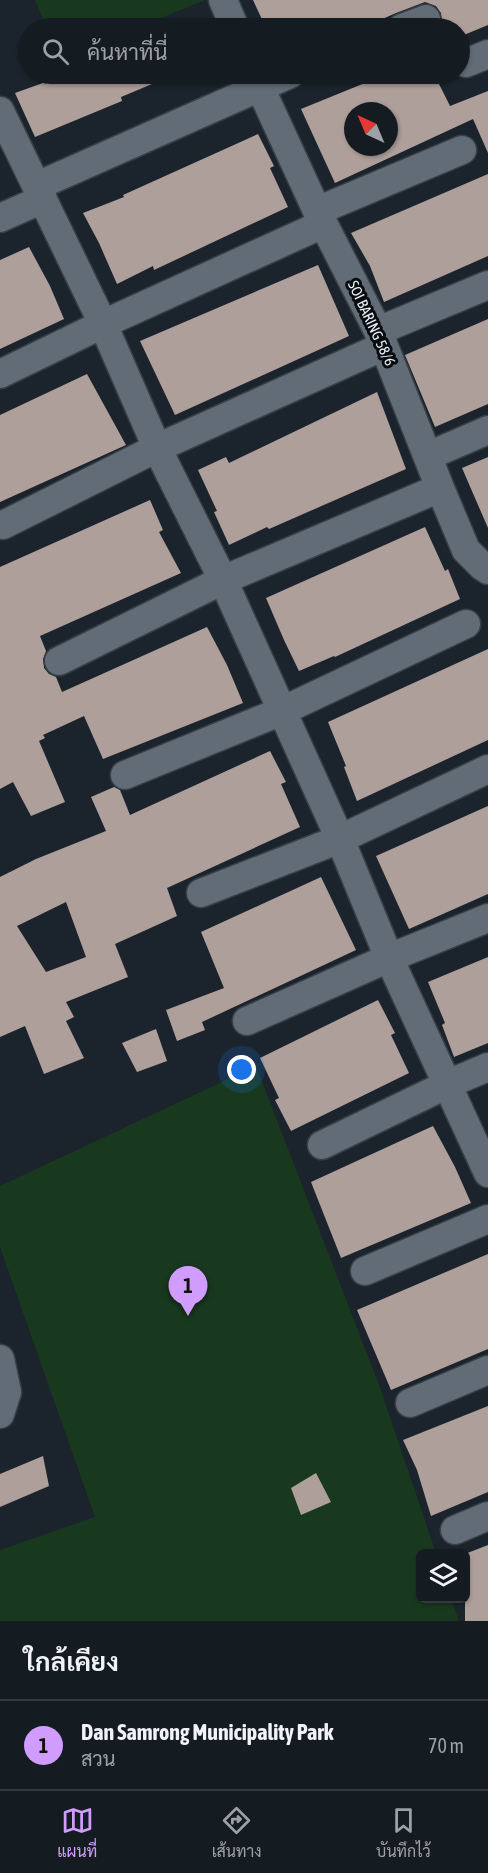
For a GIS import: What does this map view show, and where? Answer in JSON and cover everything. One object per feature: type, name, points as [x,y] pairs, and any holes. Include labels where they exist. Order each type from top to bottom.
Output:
[{"type":"street","points":[[223,0],[231,18]]},
{"type":"street","points":[[0,218],[40,193],[249,84]]},
{"type":"street","name":"SOI BARING 58/6","points":[[259,84],[320,217],[381,338],[466,550],[488,570]]},
{"type":"street","points":[[0,111],[103,324],[157,448],[223,580],[340,839],[389,958],[488,1173]]},
{"type":"street","points":[[0,374],[462,150]]},
{"type":"street","points":[[3,525],[488,285]]},
{"type":"street","points":[[428,456],[488,430]]},
{"type":"street","points":[[59,661],[223,580],[440,488]]},
{"type":"street","points":[[125,775],[282,711],[466,624]]},
{"type":"street","points":[[201,893],[340,839],[488,769]]},
{"type":"street","points":[[247,1021],[389,958],[488,918]]},
{"type":"street","points":[[322,1145],[488,1067]]},
{"type":"street","points":[[365,1270],[488,1219]]},
{"type":"street","points":[[0,1359],[7,1392],[0,1414]]},
{"type":"street","points":[[410,1403],[488,1370]]},
{"type":"street","points":[[455,1530],[488,1516]]},
{"type":"green space","points":[[35,0],[205,0],[161,18],[43,18]]},
{"type":"green space","points":[[256,1066],[379,1385],[435,1549],[416,1549],[416,1603],[452,1603],[459,1621],[0,1621],[0,1550],[95,1517],[0,1247],[0,1186]]},
{"type":"building","points":[[253,0],[488,0],[488,25],[470,32],[470,18],[442,18],[436,6],[425,2],[385,18],[261,18]]},
{"type":"building","points":[[40,84],[152,84],[121,97],[122,101],[35,137],[15,93]]},
{"type":"building","points":[[362,84],[439,84],[450,106],[488,91],[488,153],[473,119],[398,154],[398,102],[344,102],[344,156],[393,156],[335,183],[301,109]]},
{"type":"building","points":[[258,134],[274,166],[270,168],[288,207],[154,270],[153,266],[117,284],[83,213],[124,197],[123,195]]},
{"type":"building","points":[[488,174],[488,256],[384,302],[370,266],[351,233]]},
{"type":"building","points":[[29,247],[50,286],[64,319],[0,349],[0,260]]},
{"type":"building","points":[[318,265],[349,336],[175,415],[140,341]]},
{"type":"building","points":[[488,319],[488,404],[435,427],[405,355]]},
{"type":"building","points":[[87,374],[126,445],[0,502],[0,415]]},
{"type":"building","points":[[377,392],[406,469],[229,545],[214,512],[217,511],[198,470],[226,457],[229,463]]},
{"type":"building","points":[[488,457],[488,528],[462,468]]},
{"type":"building","points":[[150,500],[163,530],[159,532],[181,573],[40,636],[46,651],[43,659],[44,668],[56,677],[62,692],[207,627],[227,665],[243,703],[103,759],[84,716],[43,735],[45,738],[39,741],[65,802],[31,816],[13,782],[0,789],[0,567]]},
{"type":"building","points":[[425,527],[445,571],[448,569],[460,599],[335,657],[299,671],[266,598]]},
{"type":"building","points":[[488,649],[488,740],[357,801],[328,722]]},
{"type":"building","points":[[270,751],[286,782],[281,784],[300,827],[167,888],[177,916],[115,944],[128,977],[66,1002],[74,1017],[66,1021],[84,1058],[44,1074],[25,1026],[0,1037],[0,877],[36,859],[106,831],[91,797],[114,787],[120,790],[130,815]],"holes":[[[66,902],[86,957],[46,972],[17,926]]]},
{"type":"building","points":[[488,806],[488,894],[409,929],[376,856]]},
{"type":"building","points":[[321,877],[356,950],[202,1022],[205,1030],[177,1041],[166,1010],[224,988],[201,932]]},
{"type":"building","points":[[488,957],[488,1043],[454,1057],[442,1025],[445,1023],[428,982]]},
{"type":"building","points":[[378,1000],[395,1033],[391,1035],[409,1073],[291,1131],[275,1100],[279,1098],[260,1058]]},
{"type":"building","points":[[156,1029],[167,1061],[137,1072],[122,1043]]},
{"type":"building","points":[[433,1126],[471,1203],[341,1258],[311,1182]]},
{"type":"building","points":[[488,1254],[488,1349],[391,1390],[357,1310]]},
{"type":"building","points":[[488,1406],[488,1492],[431,1516],[417,1470],[403,1440]]},
{"type":"building","points":[[43,1456],[49,1486],[0,1507],[0,1474]]},
{"type":"building","points":[[316,1473],[331,1502],[301,1515],[291,1488]]},
{"type":"building","points":[[488,1545],[488,1621],[465,1621],[465,1603],[470,1603],[470,1552]]},
{"type":"place","name":"Dan Samrong Municipality Park","points":[[188,1316]]}]
